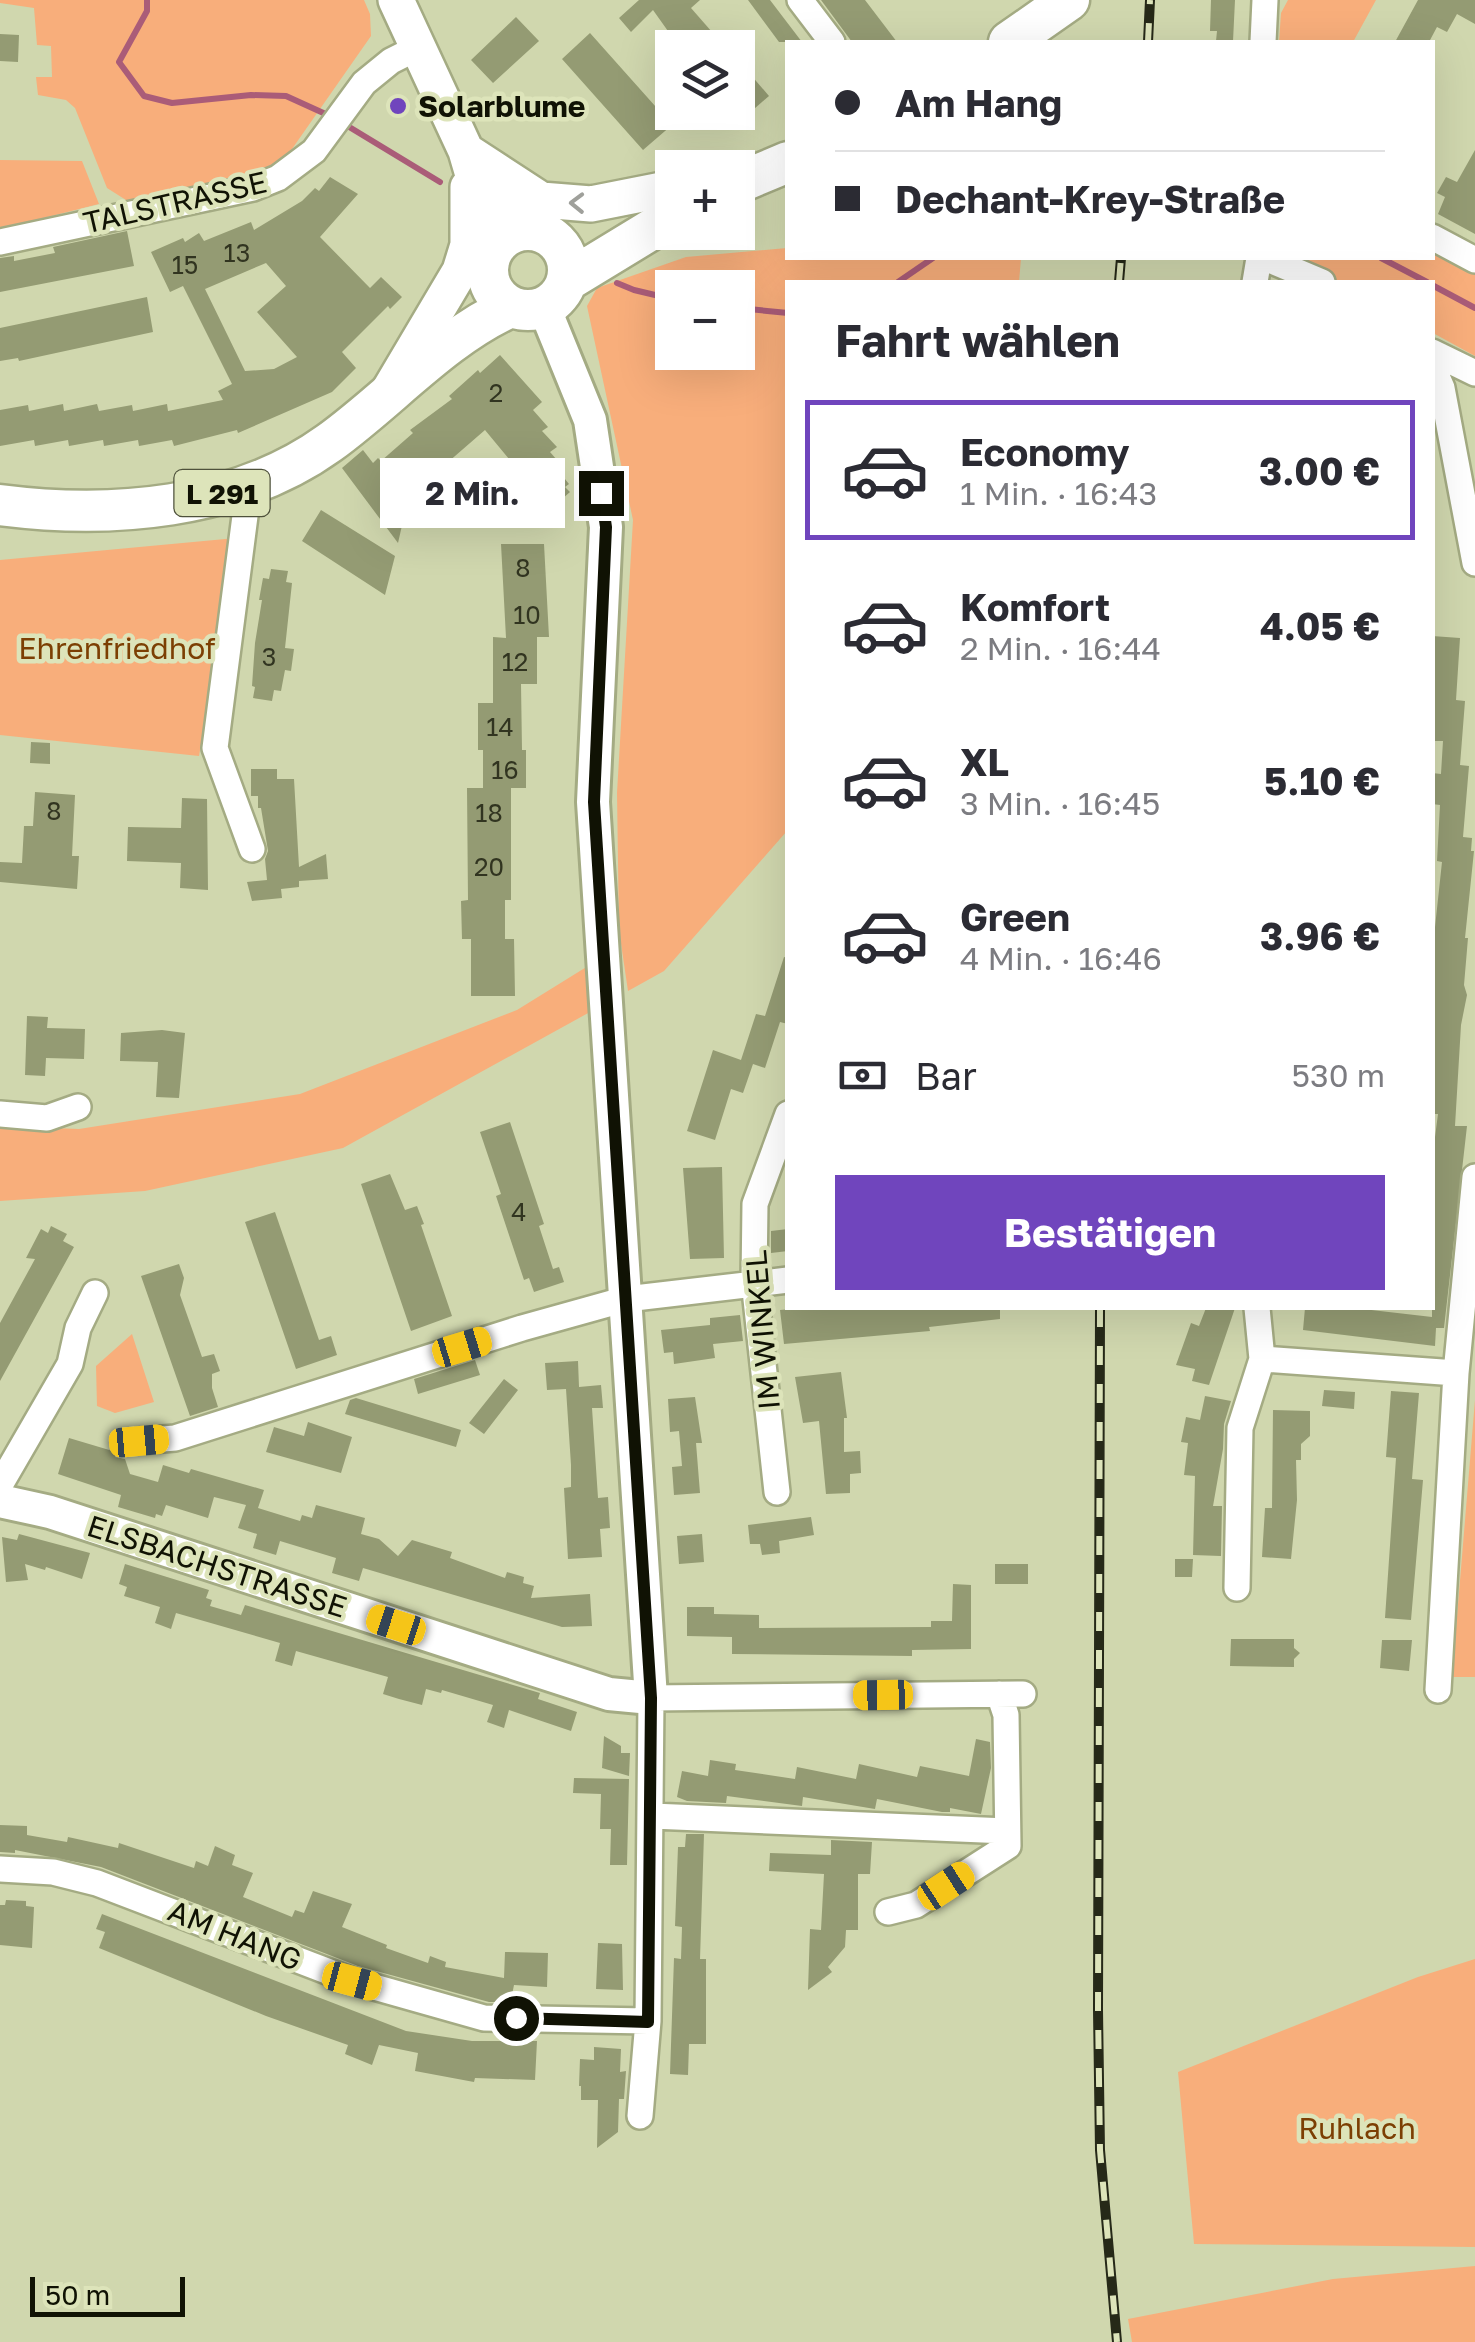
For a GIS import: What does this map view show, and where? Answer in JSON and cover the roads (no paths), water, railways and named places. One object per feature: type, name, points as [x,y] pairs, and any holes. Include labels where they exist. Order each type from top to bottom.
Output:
[{"type":"main road","points":[[396,0],[466,151],[516,222],[528,270]]},
{"type":"main road","points":[[1013,40],[1069,0]]},
{"type":"main road","points":[[466,151],[541,200],[591,204],[655,191]]},
{"type":"main road","points":[[388,393],[460,271],[468,245],[470,218],[466,151]]},
{"type":"main road","points":[[755,176],[785,163]]},
{"type":"main road","points":[[528,270],[630,215],[655,208]]},
{"type":"main road","points":[[528,270],[655,223]]},
{"type":"main road","name":"L 291","points":[[0,504],[28,508],[145,507],[198,499],[249,485],[330,443],[388,393],[486,320],[528,270]]},
{"type":"street","points":[[800,0],[830,40]]},
{"type":"street","points":[[1263,40],[1265,0]]},
{"type":"street","name":"TALSTRASSE","points":[[0,242],[253,188],[297,166],[372,76],[417,48]]},
{"type":"street","points":[[1435,239],[1475,260]]},
{"type":"street","points":[[1267,260],[1317,280]]},
{"type":"street","points":[[528,270],[590,420],[606,527],[594,802],[651,1698],[648,2022],[640,2116]]},
{"type":"street","points":[[1435,353],[1475,373]]},
{"type":"street","points":[[1435,373],[1442,388],[1475,563]]},
{"type":"street","points":[[249,485],[215,748],[252,849]]},
{"type":"street","points":[[0,1114],[47,1118],[78,1107]]},
{"type":"street","name":"IM WINKEL","points":[[778,1492],[754,1284],[755,1204],[785,1122]]},
{"type":"street","points":[[1438,1690],[1456,1373],[1475,1178]]},
{"type":"street","points":[[139,1441],[175,1438],[626,1300],[785,1280]]},
{"type":"street","points":[[0,1485],[70,1364],[78,1328],[96,1293]]},
{"type":"street","points":[[1237,1588],[1240,1428],[1262,1360],[1257,1310]]},
{"type":"street","points":[[1262,1360],[1456,1373]]},
{"type":"street","name":"ELSBACHSTRASSE","points":[[0,1502],[50,1512],[609,1694],[651,1698],[1011,1694],[1006,1715],[1008,1831]]},
{"type":"street","points":[[652,1816],[1008,1831],[1008,1846],[916,1905],[888,1912]]},
{"type":"street","name":"AM HANG","points":[[0,1868],[53,1872],[116,1889],[352,1981],[484,2018],[648,2022]]},
{"type":"waterway","points":[[147,0],[147,11],[119,62],[144,96],[172,103],[251,95],[286,96],[330,116]]},
{"type":"waterway","points":[[341,122],[440,182]]},
{"type":"waterway","points":[[901,280],[930,260]]},
{"type":"waterway","points":[[1385,260],[1423,280]]},
{"type":"waterway","points":[[617,283],[655,295]]},
{"type":"waterway","points":[[1435,287],[1475,308]]},
{"type":"waterway","points":[[755,310],[785,313]]},
{"type":"railway","points":[[1148,40],[1150,0]]},
{"type":"railway","points":[[1119,280],[1121,260]]},
{"type":"railway","points":[[1100,1310],[1100,2150],[1117,2342]]},
{"type":"place","name":"Solarblume","points":[[398,106]]},
{"type":"park label","name":"Ehrenfriedhof","points":[[117,648]]},
{"type":"park label","name":"Ruhlach","points":[[1357,2128]]}]
